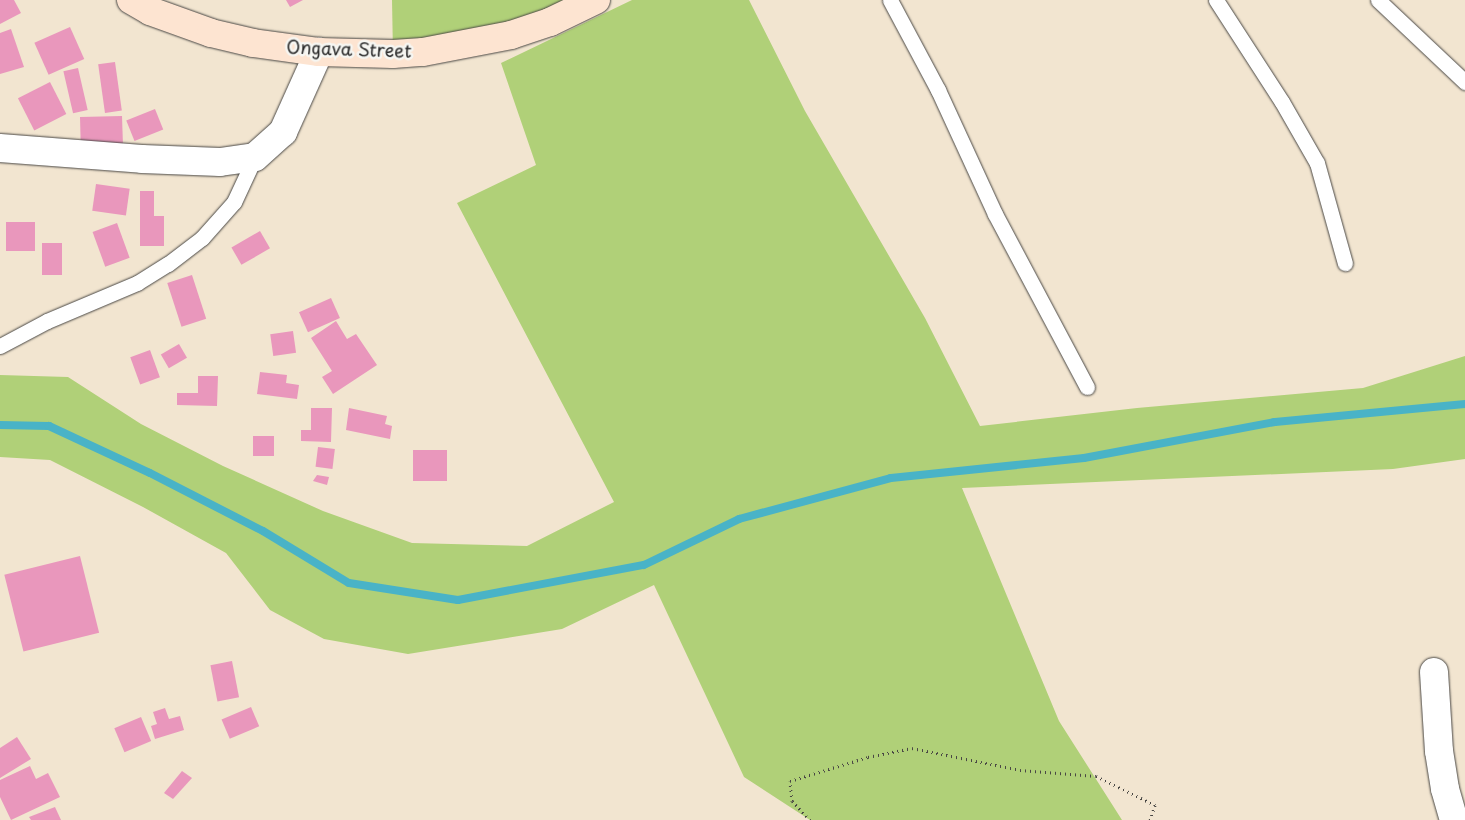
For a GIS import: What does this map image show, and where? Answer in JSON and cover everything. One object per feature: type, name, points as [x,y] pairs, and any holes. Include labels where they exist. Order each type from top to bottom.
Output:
[{"type":"street","name":"Ongava Street","points":[[131,0],[150,11],[211,32],[319,52],[394,54],[470,43],[530,30],[596,0]]},
{"type":"street","points":[[0,148],[142,160],[220,162],[255,157],[283,132],[319,52]]},
{"type":"street","points":[[1434,672],[1440,751],[1454,820]]},
{"type":"lane","points":[[890,0],[938,90],[995,214],[1087,387]]},
{"type":"lane","points":[[1216,0],[1282,102],[1317,163],[1345,263]]},
{"type":"lane","points":[[1378,0],[1465,82]]},
{"type":"lane","points":[[0,346],[47,321],[138,283],[168,264],[202,238],[234,202],[255,157]]},
{"type":"path","points":[[810,820],[792,801],[790,782],[868,757],[912,748],[1020,770],[1096,776],[1155,805],[1150,820]]},
{"type":"green space","points":[[392,0],[596,0],[393,54]]},
{"type":"green space","points":[[632,0],[749,0],[805,111],[925,318],[980,426],[1137,408],[1363,388],[1465,356],[1465,459],[1393,469],[962,488],[1059,721],[1122,820],[810,820],[744,777],[654,585],[562,629],[408,654],[324,639],[270,610],[226,553],[143,507],[50,460],[0,457],[0,375],[68,377],[141,424],[223,466],[323,511],[412,543],[527,546],[614,502],[457,203],[536,165],[501,63]]},
{"type":"building","points":[[0,0],[14,0],[21,13],[0,24]]},
{"type":"building","points":[[286,0],[303,0],[290,7]]},
{"type":"building","points":[[70,27],[84,59],[49,75],[34,43]]},
{"type":"building","points":[[11,29],[24,67],[0,74],[0,33]]},
{"type":"building","points":[[115,62],[122,111],[105,113],[98,64]]},
{"type":"building","points":[[78,68],[88,110],[73,113],[63,71]]},
{"type":"building","points":[[50,82],[66,114],[34,130],[18,98]]},
{"type":"building","points":[[155,109],[163,129],[134,141],[126,121]]},
{"type":"building","points":[[122,116],[123,146],[81,155],[80,117]]},
{"type":"building","points":[[96,184],[130,189],[126,215],[92,211]]},
{"type":"building","points":[[140,191],[154,191],[154,216],[164,216],[164,246],[140,246]]},
{"type":"building","points":[[6,222],[35,222],[35,251],[6,251]]},
{"type":"building","points":[[117,223],[130,258],[105,267],[93,232]]},
{"type":"building","points":[[260,231],[270,248],[241,265],[231,248]]},
{"type":"building","points":[[42,243],[62,243],[62,275],[42,275]]},
{"type":"building","points":[[192,275],[206,319],[181,327],[167,283]]},
{"type":"building","points":[[331,298],[340,318],[308,332],[299,312]]},
{"type":"building","points":[[336,321],[347,339],[356,334],[377,365],[333,394],[322,377],[332,371],[311,338]]},
{"type":"building","points":[[293,331],[296,353],[273,356],[270,334]]},
{"type":"building","points":[[179,344],[187,358],[169,368],[161,354]]},
{"type":"building","points":[[150,350],[160,377],[140,384],[130,357]]},
{"type":"building","points":[[260,372],[287,375],[286,383],[299,385],[297,399],[257,394]]},
{"type":"building","points":[[198,376],[218,376],[217,406],[177,405],[177,393],[198,393]]},
{"type":"building","points":[[311,408],[332,408],[331,442],[301,441],[301,430],[311,430]]},
{"type":"building","points":[[349,408],[387,416],[385,424],[392,426],[390,439],[346,430]]},
{"type":"building","points":[[253,436],[274,436],[274,456],[253,456]]},
{"type":"building","points":[[318,447],[335,449],[332,469],[316,467]]},
{"type":"building","points":[[413,450],[447,450],[447,481],[413,481]]},
{"type":"building","points":[[317,475],[329,477],[327,485],[313,481]]},
{"type":"building","points":[[80,556],[99,633],[23,652],[4,575]]},
{"type":"building","points":[[232,661],[239,697],[217,702],[210,665]]},
{"type":"building","points":[[251,707],[259,726],[230,739],[222,720]]},
{"type":"building","points":[[165,708],[169,719],[180,716],[184,730],[155,739],[151,726],[157,724],[153,712]]},
{"type":"building","points":[[141,717],[151,741],[124,752],[114,728]]},
{"type":"building","points":[[17,737],[31,759],[0,778],[0,748]]},
{"type":"building","points":[[30,766],[36,779],[48,773],[60,797],[11,820],[0,797],[0,780]]},
{"type":"building","points":[[182,771],[192,778],[173,799],[164,793]]},
{"type":"building","points":[[55,807],[61,820],[31,820],[29,817]]},
{"type":"waterway","points":[[0,425],[49,426],[150,473],[263,531],[349,583],[458,600],[644,565],[739,519],[891,478],[1084,458],[1275,422],[1465,404]]}]
